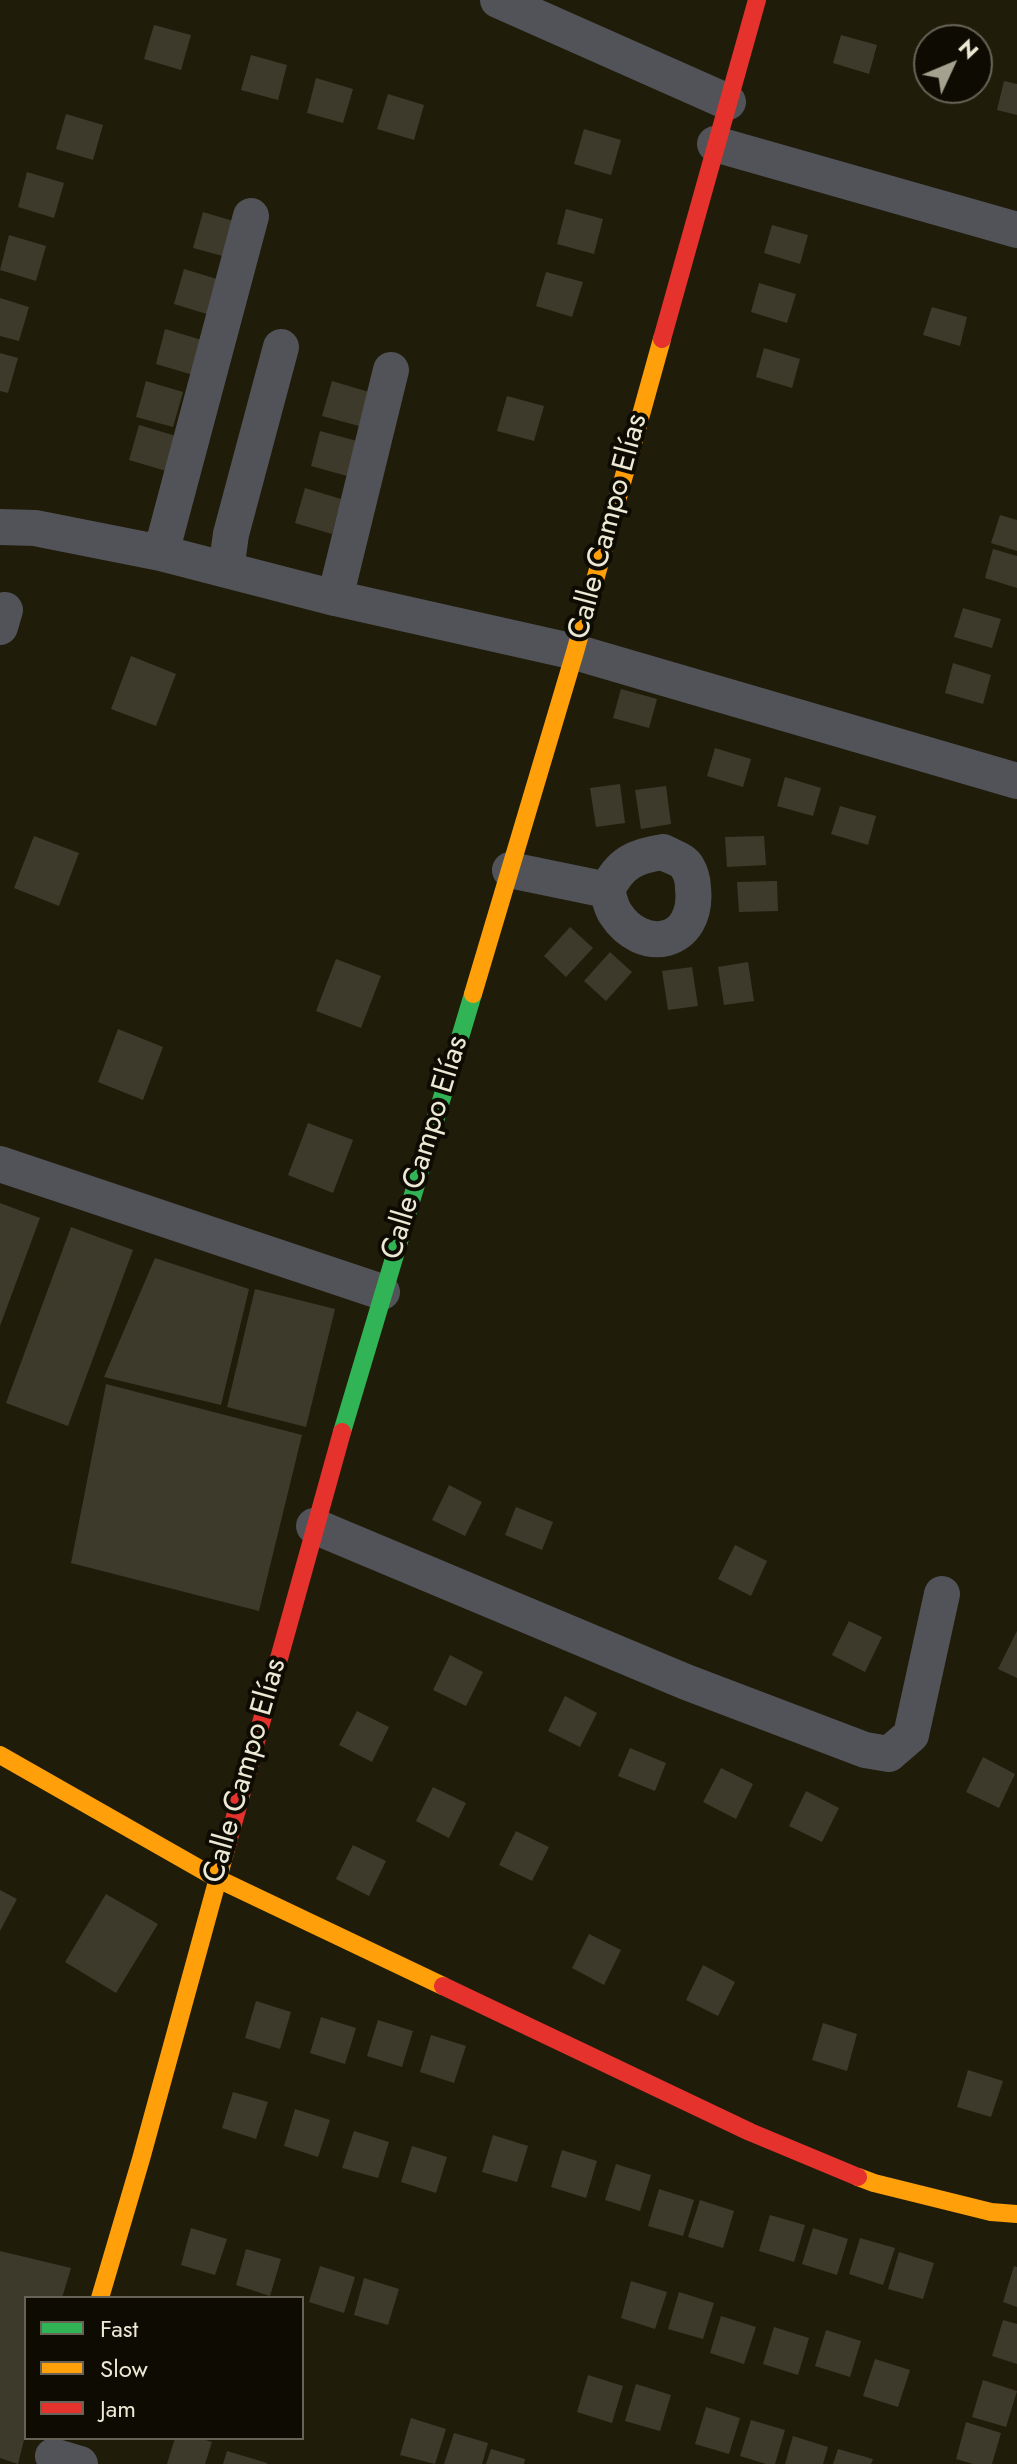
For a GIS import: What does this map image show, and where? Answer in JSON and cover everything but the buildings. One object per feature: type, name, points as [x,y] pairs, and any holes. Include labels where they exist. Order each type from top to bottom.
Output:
[{"type":"street","points":[[498,0],[728,102]]},
{"type":"street","name":"Calle Campo Elías","points":[[101,2296],[314,1526],[575,652],[757,0]]},
{"type":"street","points":[[715,144],[1017,230]]},
{"type":"street","points":[[161,553],[251,216]]},
{"type":"street","points":[[226,570],[231,534],[281,347]]},
{"type":"street","points":[[335,598],[391,370]]},
{"type":"street","points":[[0,527],[35,528],[161,553],[335,598],[575,652],[1015,773]]},
{"type":"street","points":[[510,870],[607,890]]},
{"type":"street","points":[[0,1164],[382,1292]]},
{"type":"street","points":[[314,1526],[686,1682],[865,1750],[889,1754],[911,1735],[942,1594]]},
{"type":"street","points":[[0,1755],[216,1878],[778,2143],[874,2183],[991,2212],[1017,2214]]},
{"type":"traffic: fast","points":[[342,1432],[473,994]]},
{"type":"traffic: slow","points":[[473,994],[575,652],[662,339]]},
{"type":"traffic: slow","points":[[0,1755],[216,1878],[443,1986]]},
{"type":"traffic: slow","points":[[101,2296],[226,1849]]},
{"type":"traffic: slow","points":[[858,2177],[991,2212],[1017,2214]]},
{"type":"traffic: jam","points":[[662,339],[757,0]]},
{"type":"traffic: jam","points":[[226,1849],[342,1432]]},
{"type":"traffic: jam","points":[[443,1986],[750,2132],[858,2177]]}]
